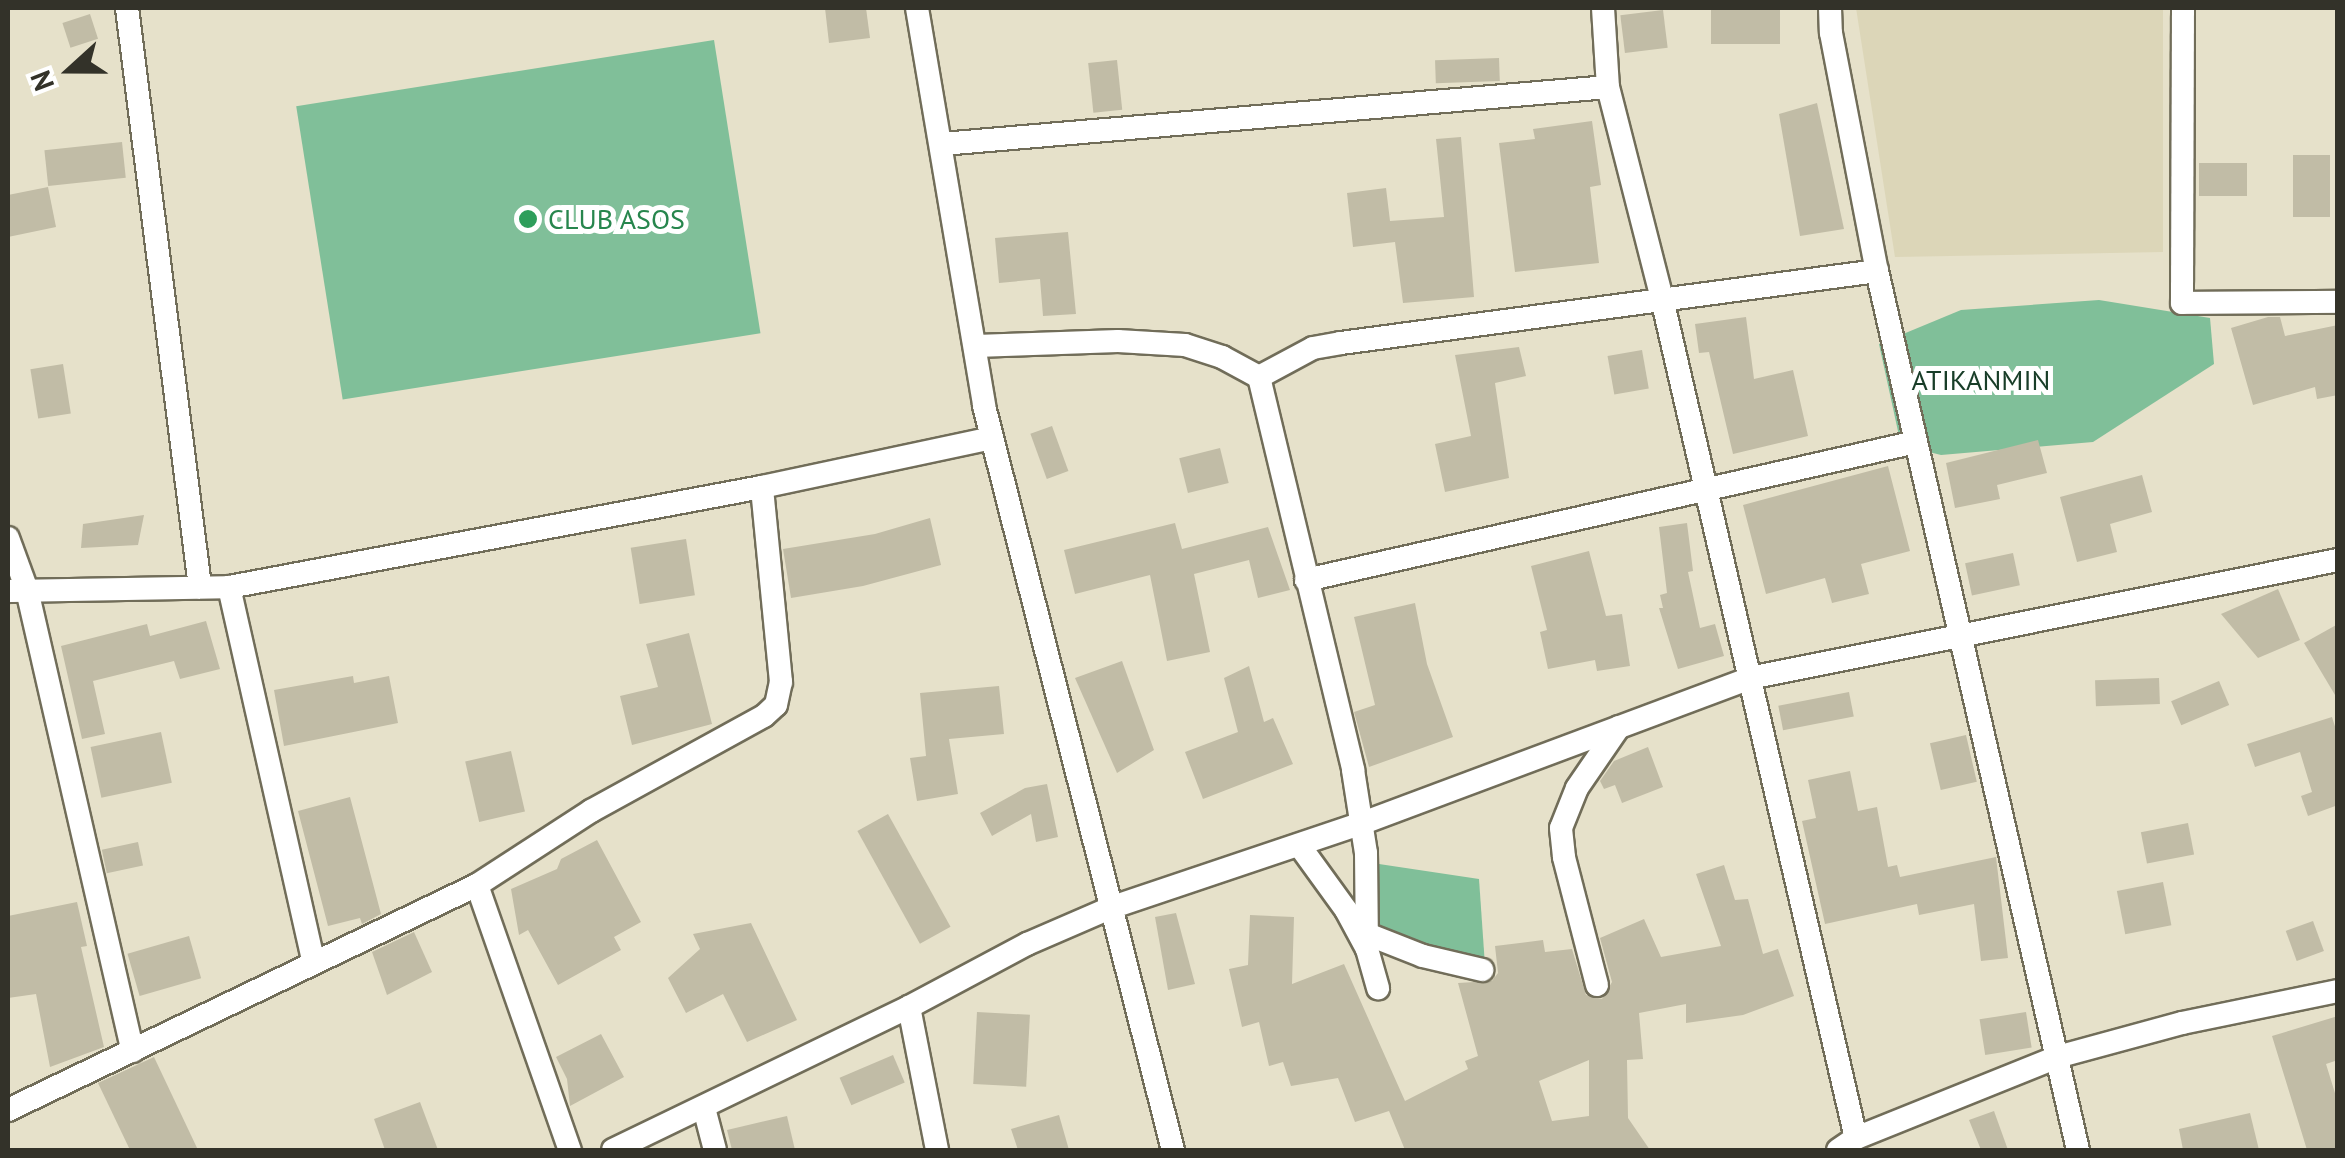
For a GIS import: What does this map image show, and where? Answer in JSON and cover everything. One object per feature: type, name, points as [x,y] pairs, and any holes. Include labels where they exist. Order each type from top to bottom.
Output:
[{"type":"street","points":[[127,8],[200,587]]},
{"type":"street","points":[[917,8],[992,438],[1173,1150]]},
{"type":"street","points":[[1604,8],[1608,86],[1750,678],[1847,1144],[2057,1057],[2182,1023],[2338,991]]},
{"type":"street","points":[[1830,8],[1831,32],[1877,271],[2078,1150]]},
{"type":"street","points":[[2183,8],[2182,303],[2338,302]]},
{"type":"street","points":[[942,144],[1608,86]]},
{"type":"street","points":[[1258,377],[1290,358],[1327,346],[1877,271]]},
{"type":"street","points":[[976,346],[1118,341],[1186,346],[1222,357],[1258,377],[1352,770],[1366,853],[1366,941],[1378,988]]},
{"type":"street","points":[[17,590],[229,586],[762,487],[992,438]]},
{"type":"street","points":[[1306,580],[1916,442]]},
{"type":"street","points":[[8,1110],[476,885],[590,811],[737,732],[776,705],[782,682],[762,487]]},
{"type":"street","points":[[8,538],[17,590],[134,1051]]},
{"type":"street","points":[[613,1150],[909,1007],[1027,944],[1110,908],[1360,824],[1750,678],[2338,560]]},
{"type":"street","points":[[229,586],[312,961]]},
{"type":"street","points":[[1597,985],[1564,857],[1562,828],[1577,788],[1619,726]]},
{"type":"street","points":[[1299,845],[1366,941],[1482,970]]},
{"type":"street","points":[[476,885],[570,1150]]},
{"type":"street","points":[[909,1007],[937,1150]]},
{"type":"street","points":[[704,1108],[715,1150]]},
{"type":"shaded area","points":[[1856,8],[2163,8],[2163,252],[1895,257]]},
{"type":"green space","name":"CLUB ASOS","points":[[714,40],[760,333],[343,400],[296,106]]},
{"type":"green space","name":"ATIKANMIN","points":[[2099,300],[2210,318],[2214,364],[2093,442],[1941,455],[1901,445],[1879,344],[1961,310]]},
{"type":"green space","points":[[1379,864],[1479,879],[1486,980],[1369,943]]},
{"type":"building","points":[[825,8],[866,8],[870,38],[829,43]]},
{"type":"building","points":[[1711,8],[1780,8],[1780,44],[1711,44]]},
{"type":"building","points":[[1663,10],[1668,48],[1625,53],[1620,15]]},
{"type":"building","points":[[90,14],[98,39],[70,48],[62,23]]},
{"type":"building","points":[[1499,58],[1500,81],[1436,83],[1435,60]]},
{"type":"building","points":[[1117,60],[1122,110],[1093,113],[1088,63]]},
{"type":"building","points":[[1817,103],[1844,229],[1800,236],[1779,114]]},
{"type":"building","points":[[1592,121],[1601,185],[1590,187],[1599,263],[1515,272],[1499,143],[1535,139],[1533,129]]},
{"type":"building","points":[[1461,137],[1474,297],[1403,303],[1395,242],[1353,247],[1347,193],[1386,188],[1390,221],[1444,217],[1436,139]]},
{"type":"building","points":[[122,142],[126,178],[48,186],[44,150]]},
{"type":"building","points":[[2293,155],[2330,155],[2330,217],[2293,217]]},
{"type":"building","points":[[2199,163],[2247,163],[2247,196],[2199,196]]},
{"type":"building","points":[[48,187],[56,227],[8,237],[8,195]]},
{"type":"building","points":[[1068,232],[1076,314],[1043,316],[1040,279],[999,283],[995,238]]},
{"type":"building","points":[[1746,317],[1754,379],[1793,370],[1808,436],[1733,454],[1709,352],[1699,353],[1695,324]]},
{"type":"building","points":[[2280,317],[2285,336],[2338,325],[2338,395],[2317,399],[2315,387],[2253,405],[2231,328]]},
{"type":"building","points":[[1519,347],[1526,376],[1495,383],[1509,478],[1445,492],[1435,444],[1471,436],[1455,355]]},
{"type":"building","points":[[1642,350],[1649,388],[1614,394],[1608,356]]},
{"type":"building","points":[[63,364],[71,413],[38,419],[30,369]]},
{"type":"building","points":[[1052,426],[1068,471],[1047,479],[1030,434]]},
{"type":"building","points":[[2038,440],[2047,473],[1997,485],[2000,499],[1955,508],[1946,463]]},
{"type":"building","points":[[1220,448],[1229,483],[1188,493],[1179,458]]},
{"type":"building","points":[[1888,466],[1910,551],[1861,564],[1869,594],[1832,603],[1825,578],[1766,594],[1743,505]]},
{"type":"building","points":[[2142,475],[2152,512],[2110,524],[2117,552],[2077,562],[2060,497]]},
{"type":"building","points":[[144,515],[138,545],[81,548],[83,524]]},
{"type":"building","points":[[930,518],[941,565],[863,586],[791,598],[783,549],[875,534]]},
{"type":"building","points":[[1175,523],[1182,549],[1268,527],[1290,590],[1258,598],[1249,560],[1194,574],[1210,652],[1167,661],[1150,575],[1075,594],[1064,550]]},
{"type":"building","points":[[1687,523],[1693,571],[1688,572],[1700,628],[1715,624],[1724,656],[1678,669],[1659,608],[1663,608],[1660,595],[1667,593],[1659,527]]},
{"type":"building","points":[[686,539],[695,595],[640,604],[631,548]]},
{"type":"building","points":[[1589,551],[1606,616],[1622,614],[1630,666],[1597,671],[1595,660],[1548,669],[1540,632],[1547,630],[1531,566]]},
{"type":"building","points":[[2013,553],[2020,585],[1972,595],[1965,563]]},
{"type":"building","points":[[2278,589],[2300,640],[2258,658],[2221,614]]},
{"type":"building","points":[[1415,603],[1427,664],[1453,737],[1369,767],[1354,712],[1375,705],[1354,617]]},
{"type":"building","points":[[206,621],[220,669],[180,679],[174,661],[93,681],[105,734],[82,739],[61,646],[147,624],[150,636]]},
{"type":"building","points":[[2338,624],[2338,700],[2304,643]]},
{"type":"building","points":[[689,633],[712,724],[632,745],[620,696],[658,687],[646,644]]},
{"type":"building","points":[[1122,661],[1154,750],[1117,773],[1075,678]]},
{"type":"building","points":[[1249,666],[1264,722],[1273,718],[1293,764],[1203,799],[1185,752],[1238,732],[1224,678]]},
{"type":"building","points":[[353,676],[354,683],[389,676],[398,723],[284,746],[274,690]]},
{"type":"building","points":[[2159,678],[2160,704],[2096,706],[2095,680]]},
{"type":"building","points":[[2219,681],[2229,705],[2181,725],[2171,701]]},
{"type":"building","points":[[999,686],[1004,734],[949,739],[958,794],[917,801],[910,758],[926,756],[920,693]]},
{"type":"building","points":[[1849,692],[1854,717],[1783,730],[1778,706]]},
{"type":"building","points":[[2332,717],[2338,736],[2338,805],[2308,816],[2301,796],[2312,792],[2300,752],[2255,767],[2247,744]]},
{"type":"building","points":[[161,732],[172,783],[101,798],[91,747]]},
{"type":"building","points":[[1966,735],[1977,782],[1941,790],[1930,743]]},
{"type":"building","points":[[1648,747],[1663,787],[1622,803],[1615,785],[1604,789],[1600,781],[1614,761]]},
{"type":"building","points":[[511,751],[525,811],[479,822],[465,762]]},
{"type":"building","points":[[1850,771],[1858,811],[1877,807],[1888,867],[1897,865],[1900,877],[1996,857],[2008,958],[1981,961],[1974,904],[1919,915],[1917,904],[1825,924],[1802,821],[1816,818],[1808,780]]},
{"type":"building","points":[[1047,784],[1058,837],[1036,842],[1031,814],[992,836],[980,813],[1025,788]]},
{"type":"building","points":[[350,797],[381,914],[362,924],[360,918],[328,926],[298,811]]},
{"type":"building","points":[[888,814],[951,927],[920,944],[857,831]]},
{"type":"building","points":[[2188,823],[2194,854],[2147,864],[2141,832]]},
{"type":"building","points":[[597,840],[641,922],[614,937],[621,950],[558,985],[528,930],[519,935],[511,889],[557,869],[561,859]]},
{"type":"building","points":[[138,842],[143,865],[107,873],[102,850]]},
{"type":"building","points":[[1724,865],[1735,900],[1748,899],[1763,954],[1778,949],[1794,996],[1743,1015],[1686,1023],[1686,1004],[1639,1013],[1643,1059],[1627,1060],[1628,1118],[1650,1150],[1405,1150],[1389,1111],[1355,1122],[1338,1078],[1291,1086],[1283,1062],[1269,1066],[1259,1022],[1242,1027],[1229,969],[1248,965],[1250,915],[1294,917],[1292,984],[1344,964],[1405,1101],[1468,1069],[1465,1061],[1478,1056],[1458,983],[1492,981],[1498,973],[1495,946],[1543,940],[1545,952],[1572,949],[1586,995],[1602,999],[1612,982],[1600,938],[1644,919],[1661,957],[1721,946],[1696,874]],"holes":[[[1589,1060],[1589,1116],[1552,1121],[1539,1081]]]},
{"type":"building","points":[[2163,882],[2171,925],[2125,934],[2117,891]]},
{"type":"building","points":[[77,902],[87,946],[81,947],[104,1047],[50,1067],[36,994],[8,998],[8,916]]},
{"type":"building","points":[[1176,913],[1195,984],[1168,990],[1155,917]]},
{"type":"building","points":[[2313,921],[2324,951],[2297,961],[2286,931]]},
{"type":"building","points":[[751,923],[797,1020],[747,1042],[723,994],[686,1013],[668,978],[700,949],[693,934]]},
{"type":"building","points":[[414,932],[432,972],[387,995],[372,952]]},
{"type":"building","points":[[189,936],[201,978],[140,996],[127,954]]},
{"type":"building","points":[[977,1012],[1030,1015],[1026,1087],[973,1084]]},
{"type":"building","points":[[2026,1012],[2032,1048],[1985,1055],[1980,1019]]},
{"type":"building","points":[[2338,1016],[2338,1060],[2326,1064],[2338,1103],[2338,1150],[2307,1150],[2272,1036]]},
{"type":"building","points":[[601,1034],[624,1077],[570,1106],[567,1079],[556,1057]]},
{"type":"building","points":[[893,1055],[905,1083],[851,1105],[840,1078]]},
{"type":"building","points":[[154,1057],[198,1150],[130,1150],[98,1083]]},
{"type":"building","points":[[420,1102],[438,1150],[385,1150],[374,1119]]},
{"type":"building","points":[[1994,1111],[2008,1150],[1981,1150],[1969,1120]]},
{"type":"building","points":[[2250,1113],[2259,1150],[2183,1150],[2179,1129]]},
{"type":"building","points":[[1059,1115],[1069,1150],[1018,1150],[1011,1129]]},
{"type":"building","points":[[787,1116],[795,1150],[732,1150],[727,1130]]},
{"type":"place","name":"CLUB ASOS","points":[[528,219]]}]
